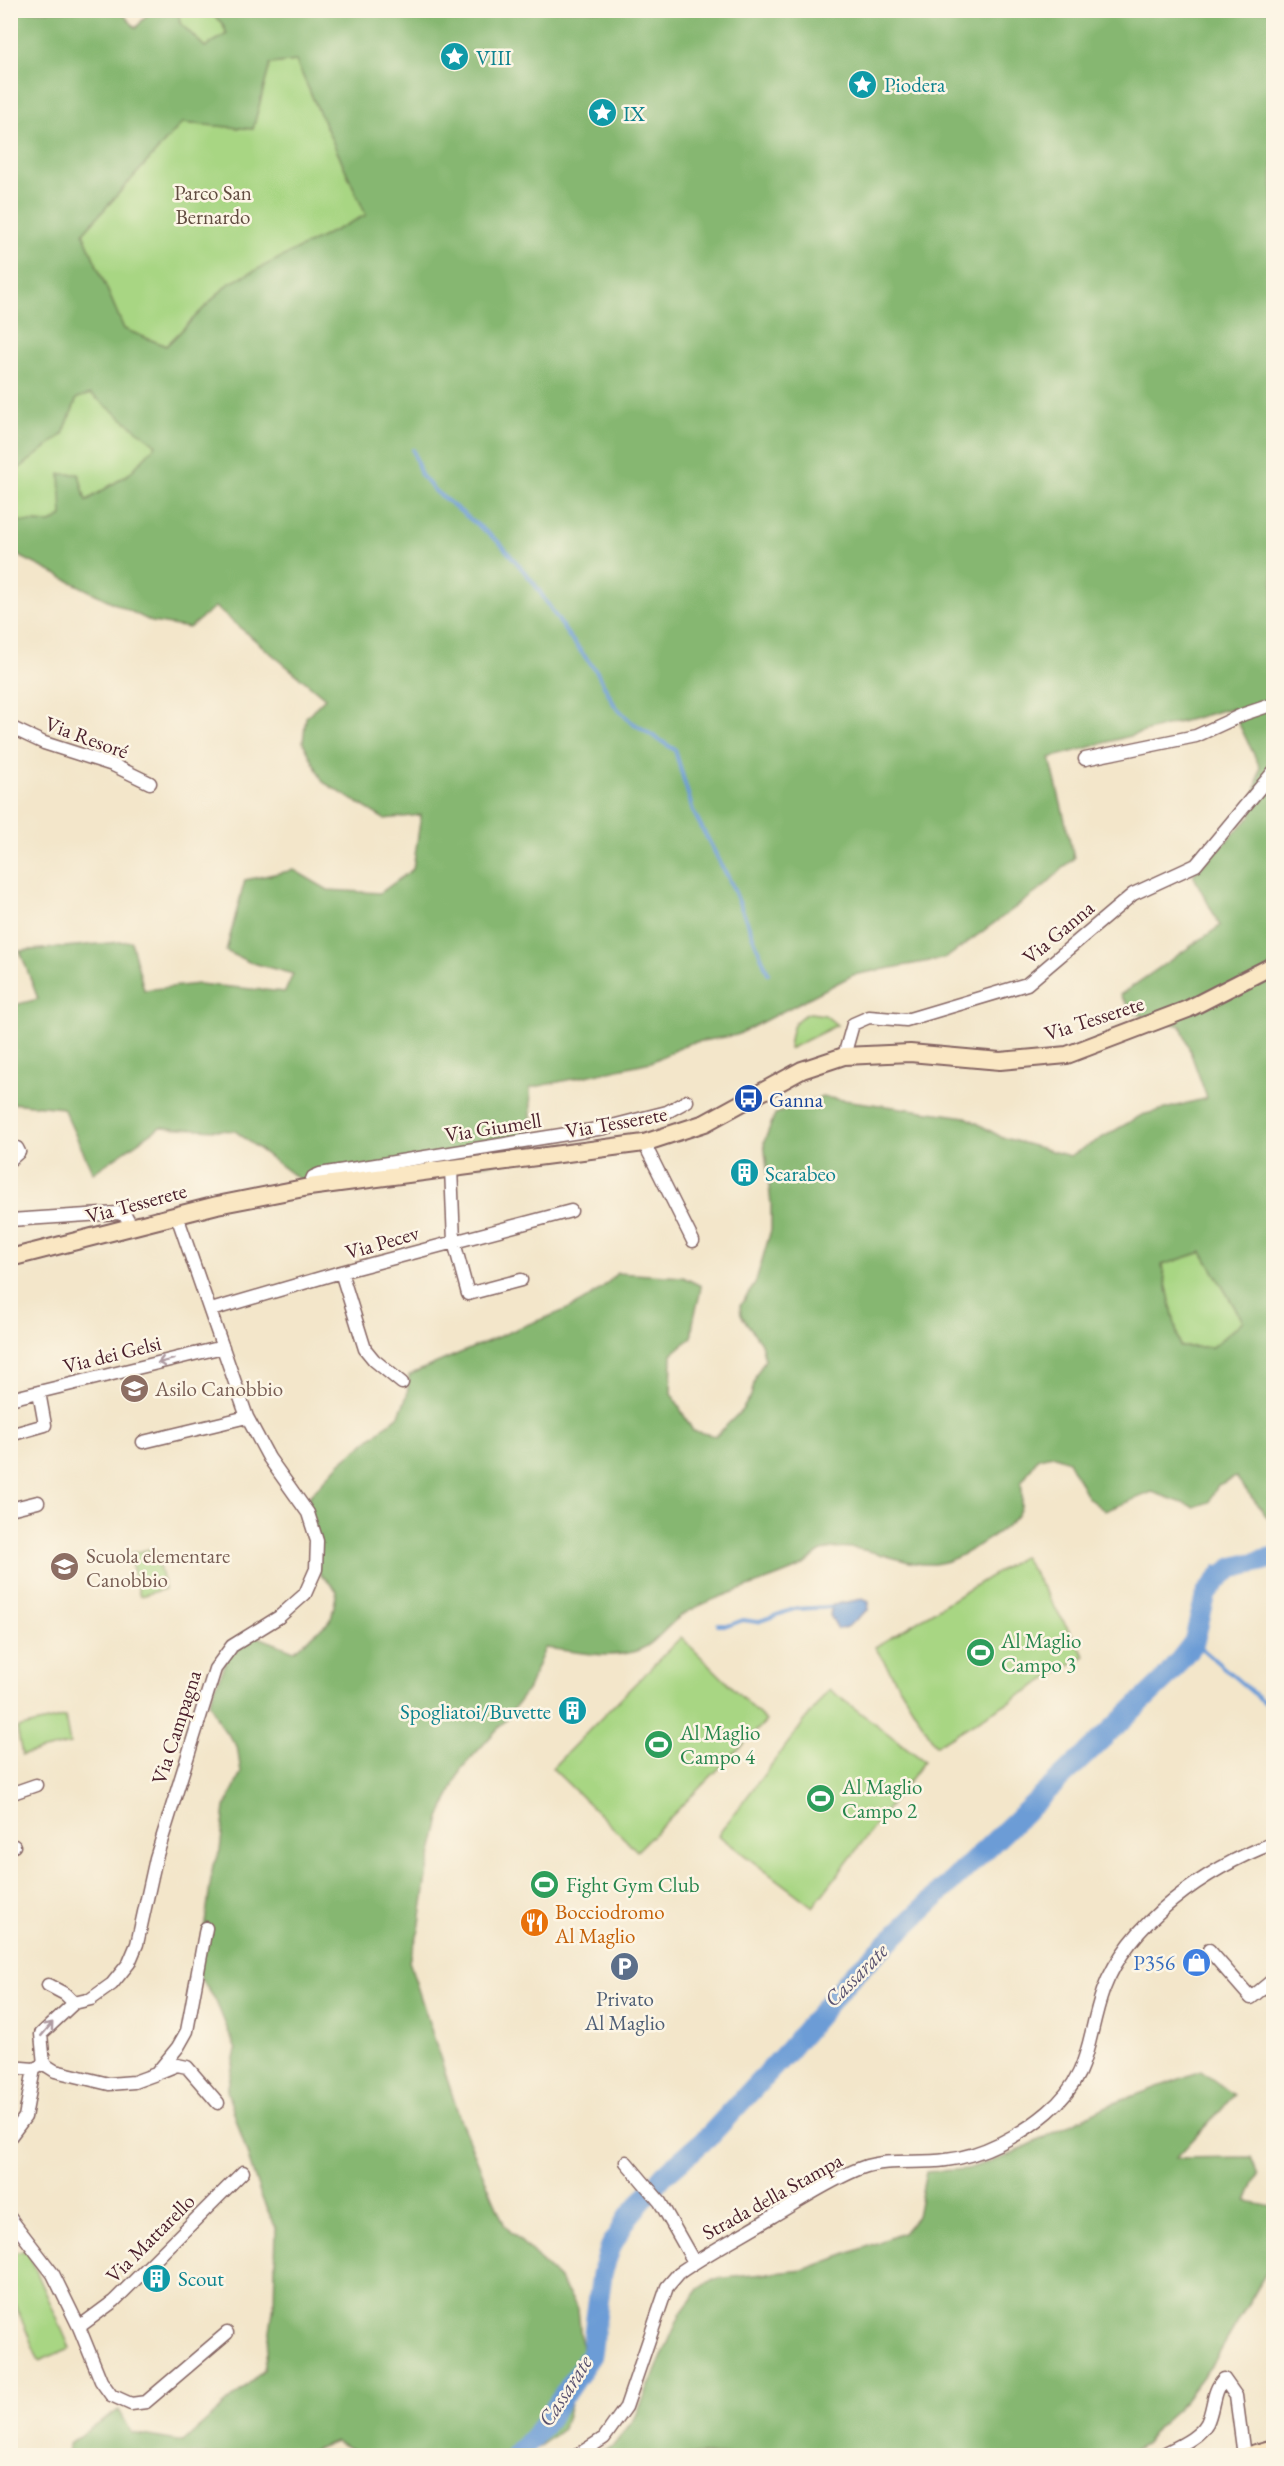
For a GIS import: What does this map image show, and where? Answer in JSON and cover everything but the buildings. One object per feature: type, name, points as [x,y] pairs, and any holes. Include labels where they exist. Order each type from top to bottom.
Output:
[{"type":"main road","name":"Via Tesserete","points":[[10,1258],[177,1216],[309,1187],[644,1143],[705,1123],[802,1070],[844,1056],[910,1053],[1000,1061],[1056,1057],[1096,1046],[1188,1009],[1274,965]]},
{"type":"street","points":[[1085,759],[1196,736],[1244,714],[1274,704]]},
{"type":"street","name":"Via Resoré","points":[[10,727],[44,743],[113,765],[150,783]]},
{"type":"street","name":"Via Ganna","points":[[844,1056],[853,1024],[864,1018],[906,1020],[1027,984],[1133,894],[1196,865],[1274,771]]},
{"type":"street","name":"Via Giumell","points":[[309,1187],[313,1177],[320,1174],[604,1128],[667,1112],[687,1101]]},
{"type":"street","points":[[644,1143],[693,1241]]},
{"type":"street","points":[[10,1146],[17,1148],[19,1152],[10,1160]]},
{"type":"street","points":[[451,1168],[454,1242],[468,1294],[521,1280]]},
{"type":"street","name":"Via Pecev","points":[[402,1383],[374,1360],[365,1349],[341,1272],[571,1211]]},
{"type":"street","points":[[10,1220],[118,1213],[126,1216],[132,1227]]},
{"type":"street","name":"Via Campagna","points":[[39,2066],[41,2034],[74,2003],[92,2000],[112,1984],[125,1970],[133,1955],[156,1858],[206,1693],[220,1660],[232,1646],[279,1617],[305,1594],[316,1569],[317,1540],[308,1514],[269,1458],[247,1416],[177,1216]]},
{"type":"street","points":[[211,1310],[341,1272]]},
{"type":"street","name":"Via dei Gelsi","points":[[10,1399],[223,1347]]},
{"type":"street","points":[[10,1434],[45,1425],[39,1392]]},
{"type":"street","points":[[142,1442],[247,1416]]},
{"type":"street","points":[[10,1509],[38,1502]]},
{"type":"street","points":[[10,1794],[36,1785]]},
{"type":"street","name":"Strada della Stampa","points":[[576,2456],[604,2438],[618,2420],[630,2396],[668,2287],[694,2262],[834,2181],[861,2168],[885,2163],[963,2157],[989,2148],[1031,2125],[1058,2104],[1083,2066],[1103,1990],[1115,1966],[1132,1941],[1197,1882],[1234,1859],[1274,1843]]},
{"type":"street","points":[[156,2074],[178,2047],[187,2031],[206,1928]]},
{"type":"street","points":[[1209,1950],[1251,1998],[1274,1979]]},
{"type":"street","points":[[48,1985],[65,1994],[74,2003]]},
{"type":"street","points":[[10,2067],[39,2066],[109,2084],[134,2082],[177,2065],[187,2067],[218,2103]]},
{"type":"street","points":[[10,2138],[25,2117],[39,2066]]},
{"type":"street","points":[[626,2162],[660,2202],[694,2262]]},
{"type":"street","name":"Via Mattarello","points":[[79,2326],[114,2301],[243,2172]]},
{"type":"street","points":[[10,2218],[48,2266],[79,2326],[104,2386],[111,2395],[136,2405],[149,2401],[227,2333]]},
{"type":"street","points":[[1160,2456],[1202,2429],[1209,2416],[1218,2386],[1224,2379],[1236,2396],[1257,2453]]},
{"type":"green space","points":[[207,10],[1273,11],[1273,1521],[1271,1522],[1236,1477],[1218,1485],[1209,1502],[1194,1507],[1152,1492],[1105,1511],[1088,1498],[1068,1461],[1053,1455],[1038,1458],[1021,1483],[1021,1507],[1014,1519],[1003,1529],[958,1557],[934,1564],[906,1561],[850,1548],[822,1551],[803,1566],[696,1607],[676,1619],[655,1640],[636,1651],[602,1655],[545,1648],[528,1689],[504,1722],[461,1769],[440,1818],[428,1870],[419,1930],[409,1961],[461,2122],[505,2226],[560,2280],[578,2309],[583,2358],[563,2429],[527,2455],[364,2455],[335,2441],[301,2455],[66,2455],[70,2442],[119,2410],[132,2433],[183,2442],[264,2370],[274,2304],[276,2228],[260,2194],[227,2091],[236,2050],[215,1999],[198,1975],[213,1865],[220,1851],[225,1807],[241,1773],[237,1746],[221,1726],[209,1702],[228,1657],[256,1636],[294,1651],[331,1620],[337,1591],[316,1569],[308,1498],[340,1463],[399,1415],[407,1396],[409,1375],[571,1307],[595,1294],[617,1273],[683,1277],[701,1286],[692,1337],[672,1354],[671,1393],[693,1431],[716,1436],[742,1410],[751,1396],[756,1375],[765,1360],[761,1343],[741,1315],[740,1306],[755,1284],[771,1230],[771,1204],[764,1142],[775,1114],[822,1097],[966,1117],[1001,1137],[1070,1156],[1142,1115],[1207,1098],[1181,1026],[1134,1013],[1120,995],[1220,926],[1193,875],[1251,816],[1260,767],[1231,708],[1050,758],[1074,858],[1041,889],[946,958],[853,975],[737,1035],[690,1043],[651,1062],[530,1088],[533,1158],[309,1187],[235,1131],[160,1127],[93,1173],[63,1108],[11,1103],[11,1006],[38,999],[20,951],[131,941],[144,990],[198,984],[285,992],[293,974],[249,962],[226,951],[245,880],[294,870],[328,890],[380,893],[413,869],[421,815],[384,819],[323,782],[303,742],[306,717],[325,698],[215,607],[189,628],[152,622],[11,552],[11,521],[51,523],[62,516],[60,474],[79,474],[86,501],[129,474],[156,445],[91,394],[77,398],[63,434],[11,475],[11,11],[120,11],[136,28],[150,11],[184,11],[179,15],[180,23],[205,47],[227,34],[222,23]],"holes":[[[296,61],[366,215],[228,284],[166,346],[124,329],[83,233],[182,123],[253,129],[270,64]],[[1202,1252],[1243,1321],[1212,1347],[1180,1347],[1162,1265]]]},
{"type":"green space","points":[[184,11],[207,11],[222,23],[227,34],[205,47],[180,23],[179,15]]},
{"type":"green space","name":"Parco San Bernardo","points":[[296,61],[366,215],[228,284],[166,346],[124,329],[83,233],[182,123],[253,129],[270,64]]},
{"type":"green space","points":[[91,394],[157,445],[129,474],[51,523],[11,521],[11,475],[63,434],[77,398]]},
{"type":"green space","points":[[810,1013],[825,1015],[837,1025],[789,1049],[793,1027],[799,1019]]},
{"type":"green space","points":[[1202,1252],[1243,1321],[1212,1347],[1180,1347],[1162,1265]]},
{"type":"green space","points":[[154,1548],[165,1589],[140,1596],[129,1554]]},
{"type":"green space","name":"Al Maglio Campo 3","points":[[1023,1556],[1085,1656],[936,1746],[875,1647]]},
{"type":"green space","name":"Al Maglio Campo 4","points":[[681,1637],[766,1721],[637,1851],[552,1768]]},
{"type":"green space","name":"Al Maglio Campo 2","points":[[829,1689],[924,1761],[813,1907],[718,1835]]},
{"type":"green space","points":[[65,1717],[70,1744],[22,1755],[17,1728]]},
{"type":"green space","points":[[1201,2071],[1234,2095],[1176,2158],[1251,2157],[1258,2174],[1247,2202],[1273,2207],[1273,2261],[1214,2362],[1177,2410],[1158,2427],[1145,2444],[1126,2456],[590,2455],[613,2446],[635,2418],[681,2313],[699,2289],[714,2279],[804,2270],[903,2233],[917,2216],[926,2172],[967,2169],[1005,2157],[1109,2105]]},
{"type":"green space","points":[[27,2250],[70,2348],[39,2361],[15,2304],[11,2306],[11,2254]]},
{"type":"water","points":[[862,1599],[869,1602],[868,1610],[850,1625],[838,1629],[830,1615],[832,1605]]},
{"type":"waterway","points":[[413,450],[421,475],[435,491],[500,543],[534,583],[568,635],[597,672],[615,706],[630,721],[675,750],[693,811],[731,883],[768,973]]},
{"type":"waterway","name":"Cassarate","points":[[516,2456],[543,2426],[591,2355],[602,2274],[611,2246],[628,2217],[664,2175],[709,2136],[788,2051],[847,1981],[1166,1678],[1194,1642],[1206,1594],[1221,1576],[1232,1568],[1274,1558]]},
{"type":"waterway","points":[[1216,1567],[1221,1576]]},
{"type":"waterway","points":[[718,1625],[730,1625],[743,1620],[757,1622],[794,1609],[830,1607]]},
{"type":"waterway","points":[[1194,1642],[1274,1711]]},
{"type":"place","name":"VIII","points":[[455,57]]},
{"type":"place","name":"Piodera","points":[[863,84]]},
{"type":"place","name":"IX","points":[[602,113]]},
{"type":"place","name":"Ganna","points":[[748,1099]]},
{"type":"place","name":"Scarabeo","points":[[744,1173]]},
{"type":"place","name":"Asilo Canobbio","points":[[134,1388]]},
{"type":"place","name":"Scuola elementare Canobbio","points":[[65,1567]]},
{"type":"place","name":"Al Maglio Campo 3","points":[[980,1652]]},
{"type":"place","name":"Spogliatoi/Buvette","points":[[572,1711]]},
{"type":"place","name":"Al Maglio Campo 4","points":[[659,1744]]},
{"type":"place","name":"Al Maglio Campo 2","points":[[821,1798]]},
{"type":"place","name":"Fight Gym Club","points":[[545,1884]]},
{"type":"place","name":"Bocciodromo Al Maglio","points":[[534,1923]]},
{"type":"place","name":"P356","points":[[1196,1962]]},
{"type":"place","name":"Privato Al Maglio","points":[[625,1967]]},
{"type":"place","name":"Scout","points":[[157,2278]]}]
